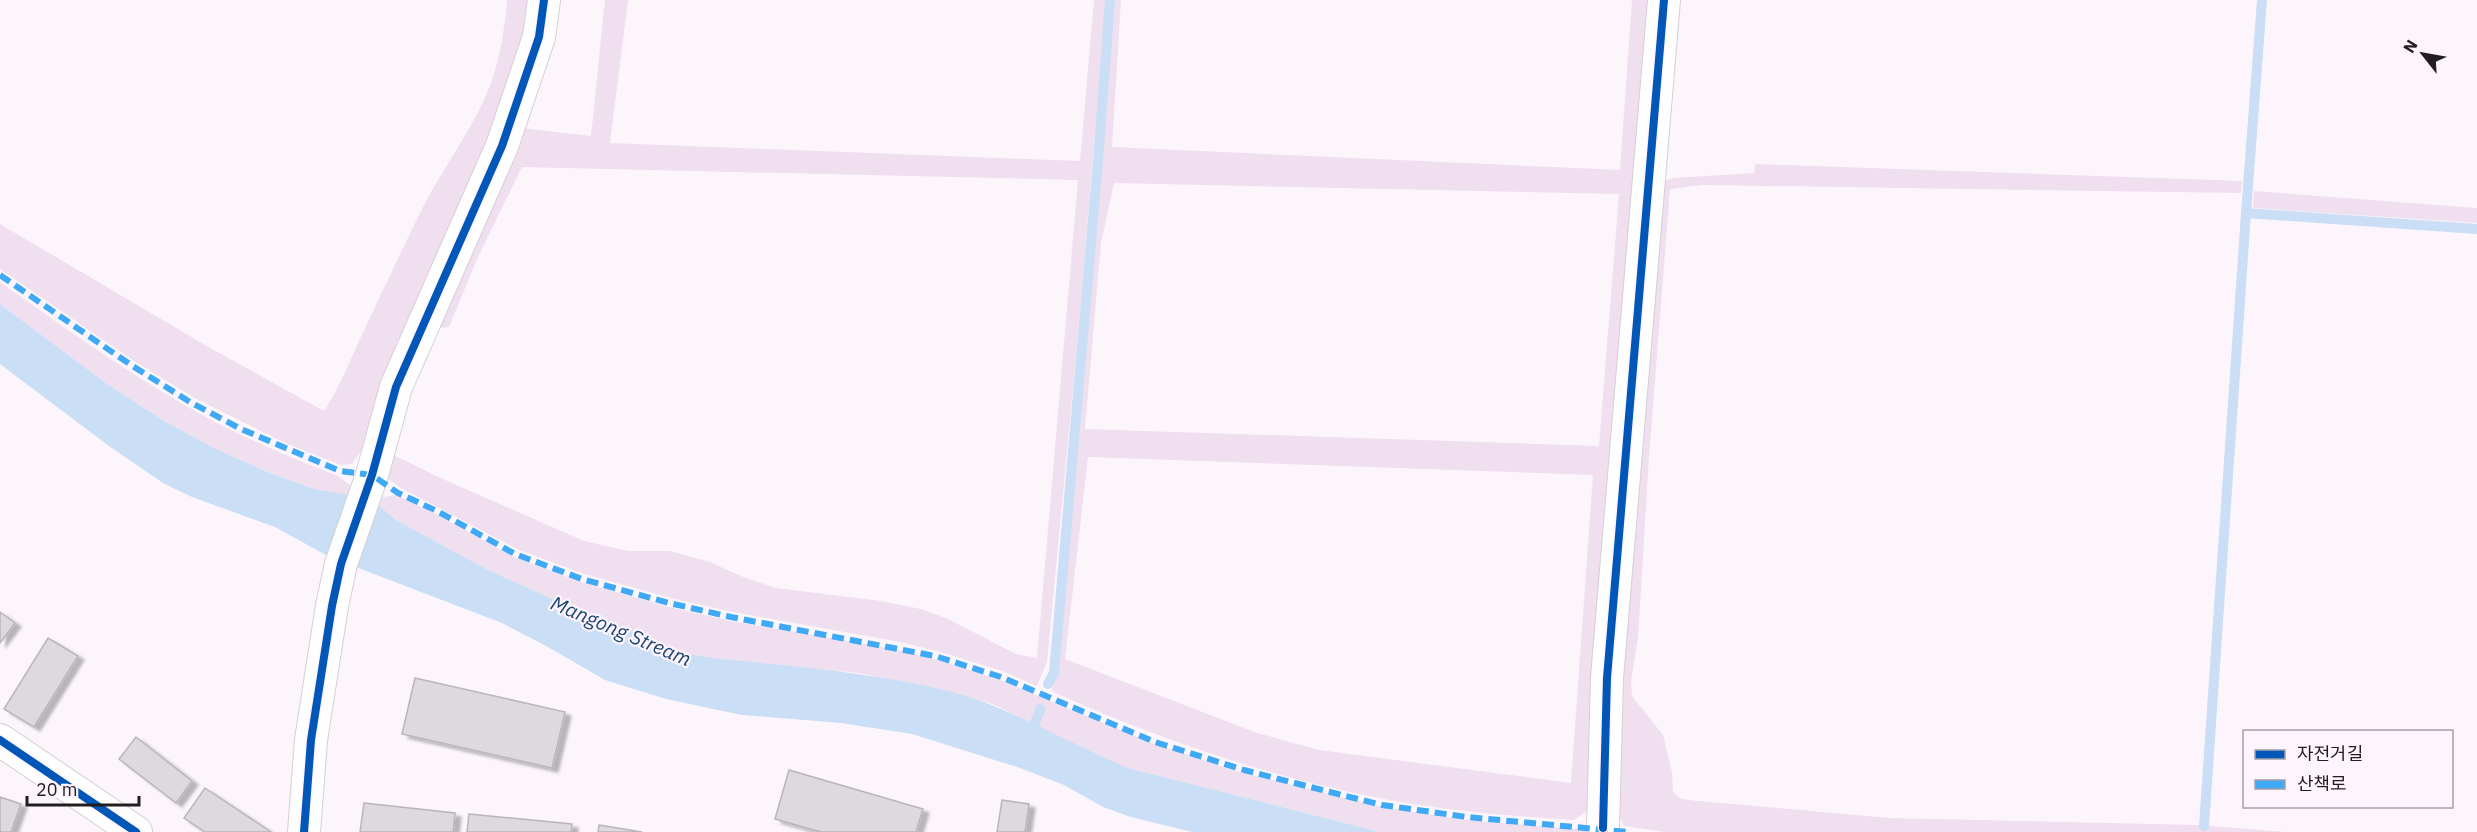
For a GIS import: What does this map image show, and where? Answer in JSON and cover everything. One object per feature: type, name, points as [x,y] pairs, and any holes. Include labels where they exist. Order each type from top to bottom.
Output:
[{"type":"street","points":[[304,832],[311,740],[332,606],[341,564],[366,495],[396,387],[502,146],[539,37],[544,0]]},
{"type":"street","points":[[1603,828],[1607,678],[1664,0]]},
{"type":"street","points":[[0,740],[136,832]]},
{"type":"shaded area","points":[[507,0],[537,0],[530,41],[377,400],[362,450],[352,464],[341,465],[285,443],[193,397],[134,361],[0,269],[0,224],[205,345],[324,411],[343,376],[420,213],[474,120],[487,93],[499,54]]},
{"type":"shaded area","points":[[605,0],[628,0],[610,143],[1080,161],[1094,0],[1106,0],[1077,346],[1047,662],[1037,686],[1002,671],[937,651],[895,641],[733,612],[584,574],[517,549],[401,488],[379,472],[385,451],[584,541],[628,551],[670,551],[710,562],[743,577],[776,588],[881,601],[921,609],[948,619],[1016,654],[1037,658],[1078,180],[522,167],[478,257],[449,327],[427,330],[520,128],[591,136]]},
{"type":"shaded area","points":[[1113,0],[1121,0],[1112,147],[1620,170],[1632,0],[1655,0],[1590,806],[1587,811],[1574,820],[1431,807],[1298,780],[1214,755],[1091,709],[1051,691],[1058,675]],"holes":[[[1114,183],[1619,194],[1599,446],[1085,429],[1101,243]],[[1088,457],[1593,475],[1571,783],[1319,750],[1257,733],[1065,659]]]},
{"type":"shaded area","points":[[1755,164],[2242,181],[2241,193],[1703,185],[1670,189],[1649,457],[1638,638],[1631,681],[1632,696],[1663,735],[1672,772],[1673,792],[1679,798],[1688,800],[1889,818],[2197,825],[2286,832],[1664,832],[1624,826],[1618,813],[1618,681],[1660,182],[1674,178],[1754,173]]},
{"type":"shaded area","points":[[2254,191],[2477,208],[2477,223],[2253,208]]},
{"type":"shaded area","points":[[0,282],[92,347],[164,393],[243,436],[338,476],[350,485],[356,496],[314,489],[270,473],[216,449],[164,421],[107,384],[0,304]]},
{"type":"shaded area","points":[[396,495],[514,557],[581,582],[669,607],[731,621],[894,649],[934,659],[1000,680],[1154,744],[1243,773],[1382,807],[1467,820],[1611,832],[1380,832],[1128,768],[1097,756],[995,705],[940,689],[858,673],[691,656],[661,648],[488,570],[396,520],[376,503],[383,497]]},
{"type":"water","points":[[0,304],[107,384],[164,421],[216,449],[270,473],[314,489],[356,496],[333,559],[275,527],[192,497],[163,483],[109,446],[0,364]]},
{"type":"water","points":[[376,503],[396,520],[488,570],[661,648],[717,658],[899,680],[940,689],[989,704],[1128,768],[1380,832],[1192,832],[1131,817],[1103,807],[1064,785],[1020,768],[912,734],[841,723],[742,715],[666,699],[605,680],[502,623],[353,566]]},
{"type":"building","points":[[0,612],[15,623],[0,643]]},
{"type":"building","points":[[48,638],[78,656],[34,727],[4,709]]},
{"type":"building","points":[[415,678],[565,712],[552,768],[402,734]]},
{"type":"building","points":[[136,737],[192,781],[176,803],[119,759]]},
{"type":"building","points":[[789,770],[923,809],[916,832],[821,832],[775,819]]},
{"type":"building","points":[[205,788],[271,832],[205,832],[184,818]]},
{"type":"building","points":[[0,797],[21,804],[11,832],[0,832]]},
{"type":"building","points":[[1002,800],[1029,804],[1025,832],[997,832]]},
{"type":"building","points":[[364,803],[455,813],[453,832],[360,832]]},
{"type":"building","points":[[469,814],[572,824],[571,832],[467,832]]},
{"type":"building","points":[[599,825],[642,832],[598,832]]},
{"type":"waterway","points":[[1048,684],[1054,673],[1110,0]]},
{"type":"waterway","points":[[2262,0],[2246,213],[2477,229]]},
{"type":"waterway","points":[[2204,826],[2246,213]]},
{"type":"waterway","name":"Mangong Stream","points":[[596,620],[664,650]]},
{"type":"waterway","points":[[1033,729],[1040,709]]},
{"type":"marked path","points":[[0,275],[131,365],[190,402],[241,429],[340,471],[372,475],[398,493],[437,511],[515,554],[582,579],[731,617],[935,656],[1001,677],[1155,742],[1244,770],[1382,805],[1467,817],[1628,832]]},
{"type":"cycle path","points":[[304,832],[311,740],[332,606],[341,564],[372,475],[396,387],[502,146],[539,37],[544,0]]},
{"type":"cycle path","points":[[1603,828],[1607,678],[1664,0]]},
{"type":"cycle path","points":[[0,740],[136,832]]}]
